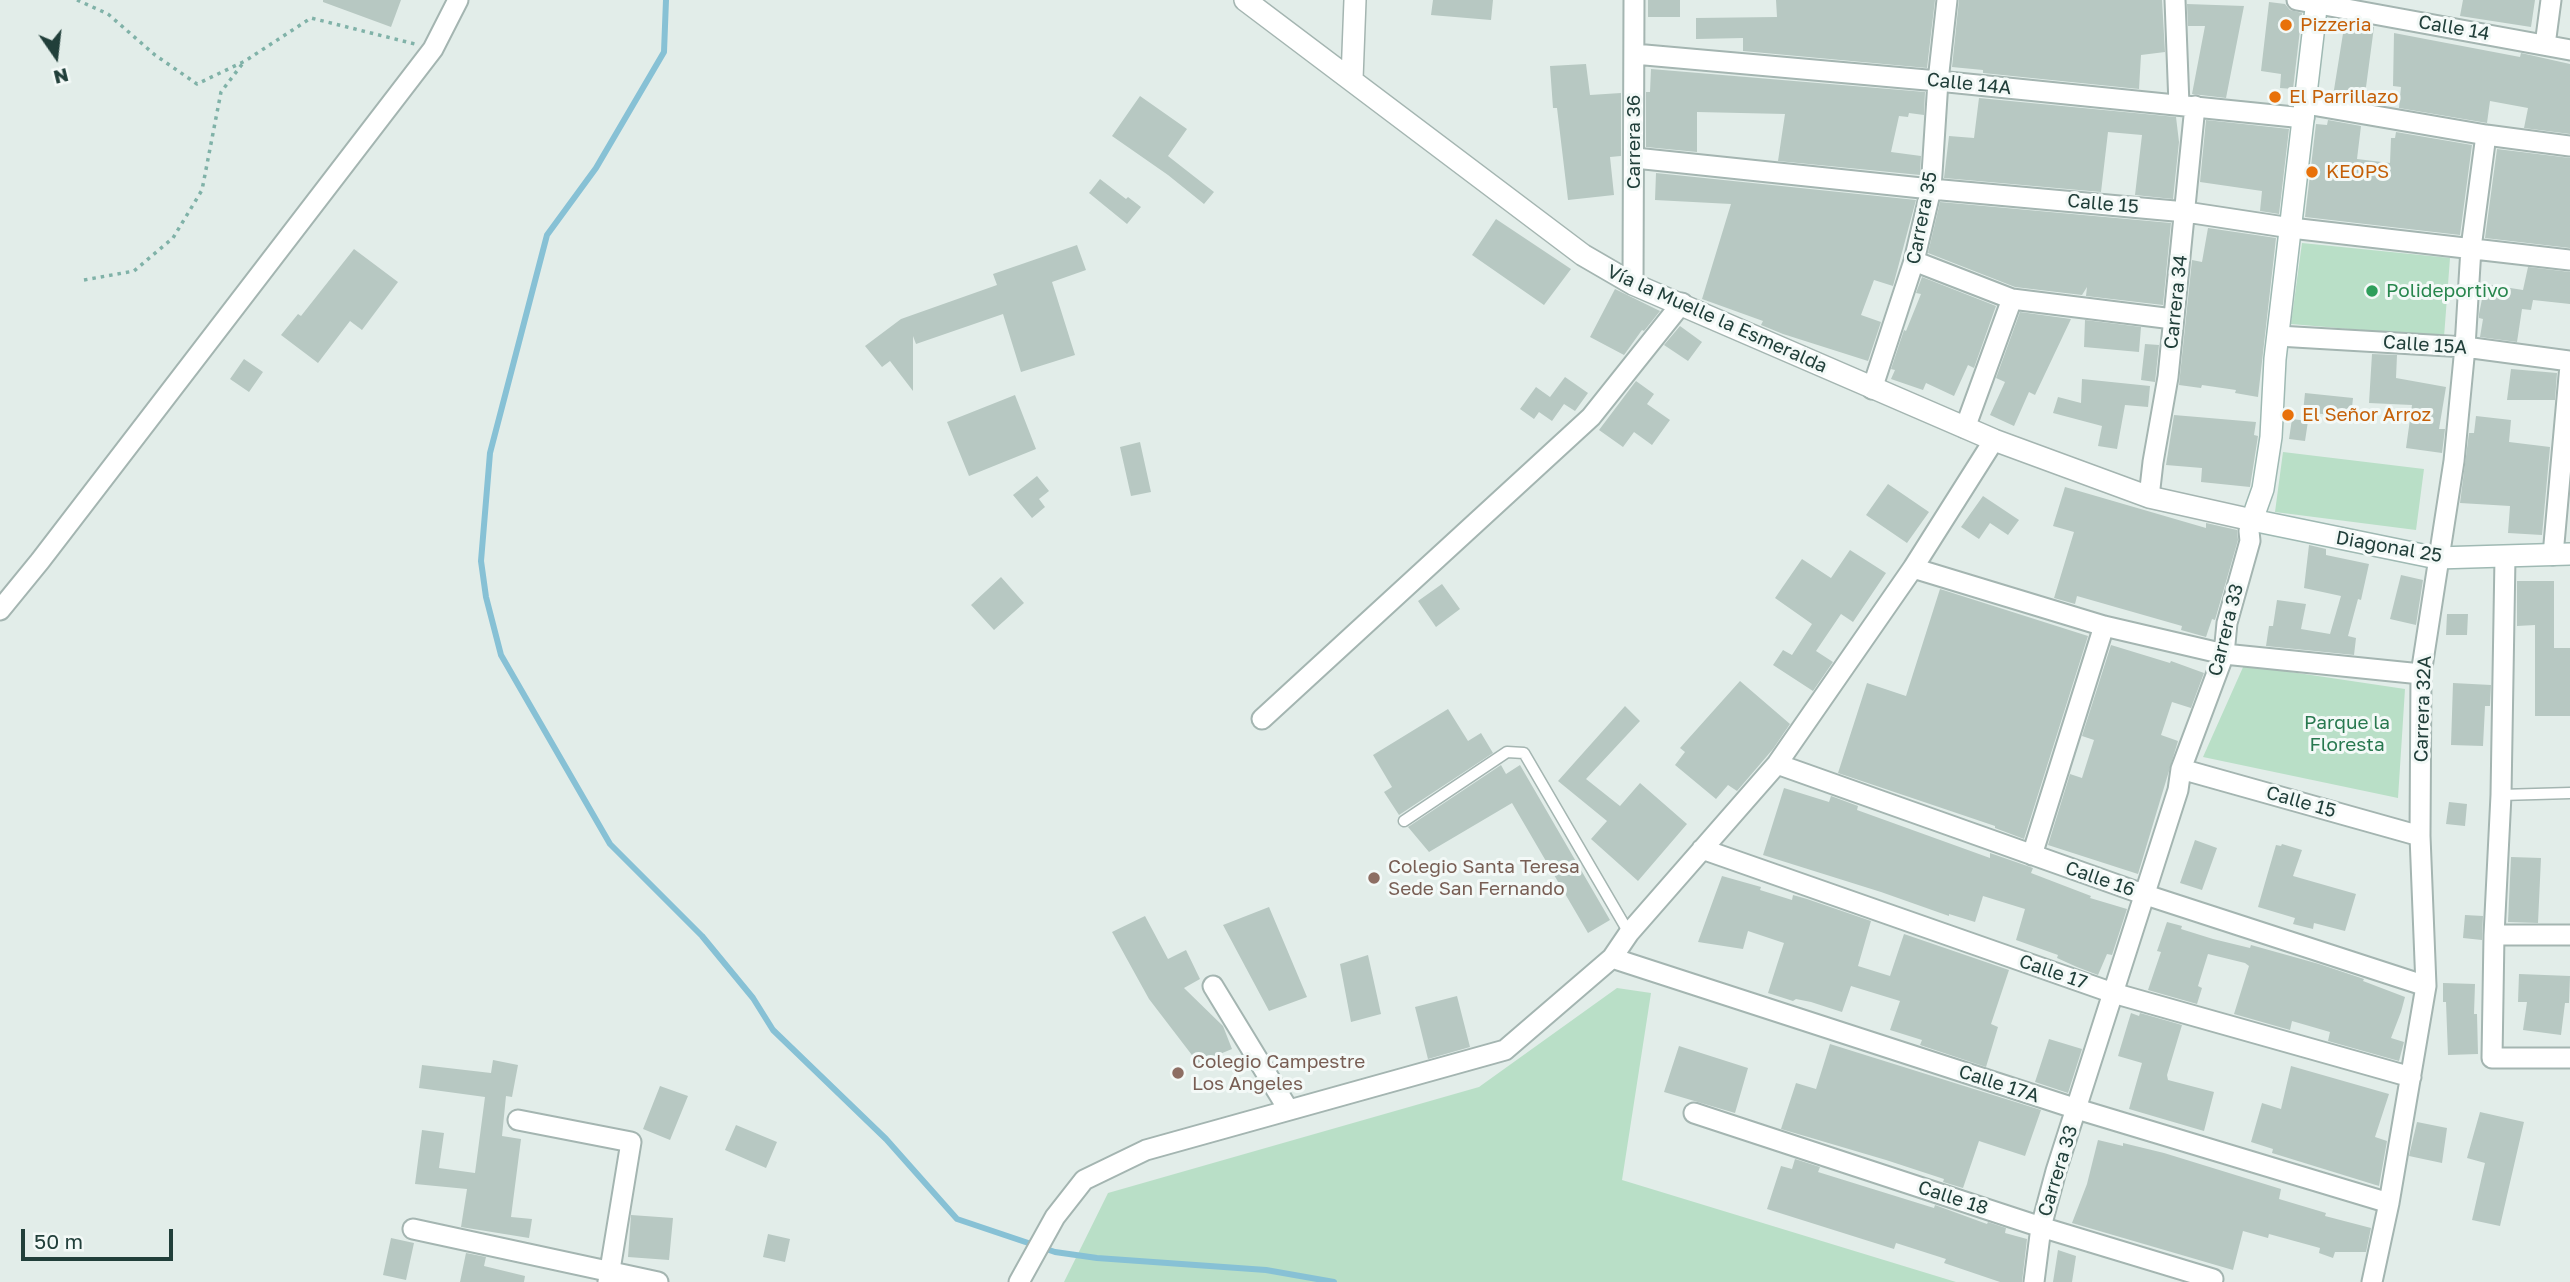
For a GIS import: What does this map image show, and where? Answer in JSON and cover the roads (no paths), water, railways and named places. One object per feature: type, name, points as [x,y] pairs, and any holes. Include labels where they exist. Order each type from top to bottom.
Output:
[{"type":"street","points":[[0,610],[433,48],[458,0]]},
{"type":"street","name":"Vía la Muelle la Esmeralda","points":[[1245,0],[1583,255],[1633,284],[1994,440],[2149,497],[2252,520]]},
{"type":"street","points":[[1352,79],[1354,0]]},
{"type":"street","name":"Carrera 36","points":[[1633,284],[1634,0]]},
{"type":"street","name":"Carrera 35","points":[[1872,389],[1914,261],[1931,189],[1937,81],[1947,0]]},
{"type":"street","name":"Carrera 34","points":[[2149,497],[2168,377],[2186,212],[2187,105],[2175,0]]},
{"type":"street","points":[[2545,45],[2551,0]]},
{"type":"street","name":"Calle 14","points":[[2310,1],[2570,50]]},
{"type":"street","name":"Carrera 33","points":[[2034,1282],[2041,1227],[2056,1171],[2178,790],[2181,769],[2224,654],[2227,623],[2250,541],[2249,531],[2263,489],[2271,437],[2275,359],[2305,111],[2310,1]]},
{"type":"street","name":"Calle 14A","points":[[1634,54],[2187,105],[2305,111],[2570,146]]},
{"type":"street","name":"Carrera 32A","points":[[2372,1282],[2389,1203],[2426,986],[2420,836],[2421,674],[2454,461],[2471,248],[2486,135]]},
{"type":"street","name":"Calle 15","points":[[1635,158],[2186,212],[2291,228],[2570,260]]},
{"type":"street","points":[[1914,261],[2012,299],[2173,319]]},
{"type":"street","points":[[1965,428],[2012,299]]},
{"type":"street","points":[[1262,719],[1591,417],[1682,303]]},
{"type":"street","name":"Calle 15A","points":[[2278,336],[2465,346],[2570,363]]},
{"type":"street","points":[[2561,555],[2570,363]]},
{"type":"street","points":[[1019,1282],[1055,1217],[1084,1180],[1146,1150],[1505,1050],[1612,958],[1629,933],[1777,764],[1913,568],[1994,440]]},
{"type":"street","name":"Diagonal 25","points":[[2252,520],[2437,558],[2561,555]]},
{"type":"street","points":[[2505,557],[2493,1058],[2570,1059]]},
{"type":"street","points":[[1913,568],[2104,626],[2224,654],[2421,674]]},
{"type":"street","points":[[2032,855],[2104,626]]},
{"type":"street","name":"Calle 16","points":[[1777,764],[2143,894],[2426,986]]},
{"type":"street","name":"Calle 15","points":[[2181,769],[2420,836]]},
{"type":"street","name":"Calle 17","points":[[1702,849],[2113,993],[2411,1077]]},
{"type":"street","points":[[2494,935],[2570,935]]},
{"type":"street","name":"Calle 17A","points":[[1612,958],[2077,1109],[2389,1203]]},
{"type":"street","points":[[1213,986],[1287,1109]]},
{"type":"street","name":"Calle 18","points":[[1694,1113],[2041,1227],[2213,1279]]},
{"type":"street","points":[[518,1120],[631,1142],[608,1277]]},
{"type":"street","points":[[413,1229],[608,1277],[658,1282]]},
{"type":"lane","points":[[1404,821],[1507,752],[1524,753],[1629,933]]},
{"type":"lane","points":[[2501,795],[2570,793]]},
{"type":"waterway","points":[[666,0],[664,52],[596,168],[547,235],[490,453],[481,561],[486,597],[501,655],[610,844],[702,936],[753,998],[773,1030],[886,1139],[957,1219],[1055,1252],[1097,1258],[1266,1270],[1334,1282]]},
{"type":"place","name":"Pizzeria","points":[[2286,25]]},
{"type":"place","name":"El Parrillazo","points":[[2275,97]]},
{"type":"place","name":"KEOPS","points":[[2312,172]]},
{"type":"place","name":"Polideportivo","points":[[2372,291]]},
{"type":"place","name":"El Señor Arroz","points":[[2288,415]]},
{"type":"place","name":"Colegio Santa Teresa Sede San Fernando","points":[[1374,878]]},
{"type":"place","name":"Colegio Campestre Los Angeles","points":[[1178,1073]]},
{"type":"park label","name":"Parque la Floresta","points":[[2347,734]]}]
